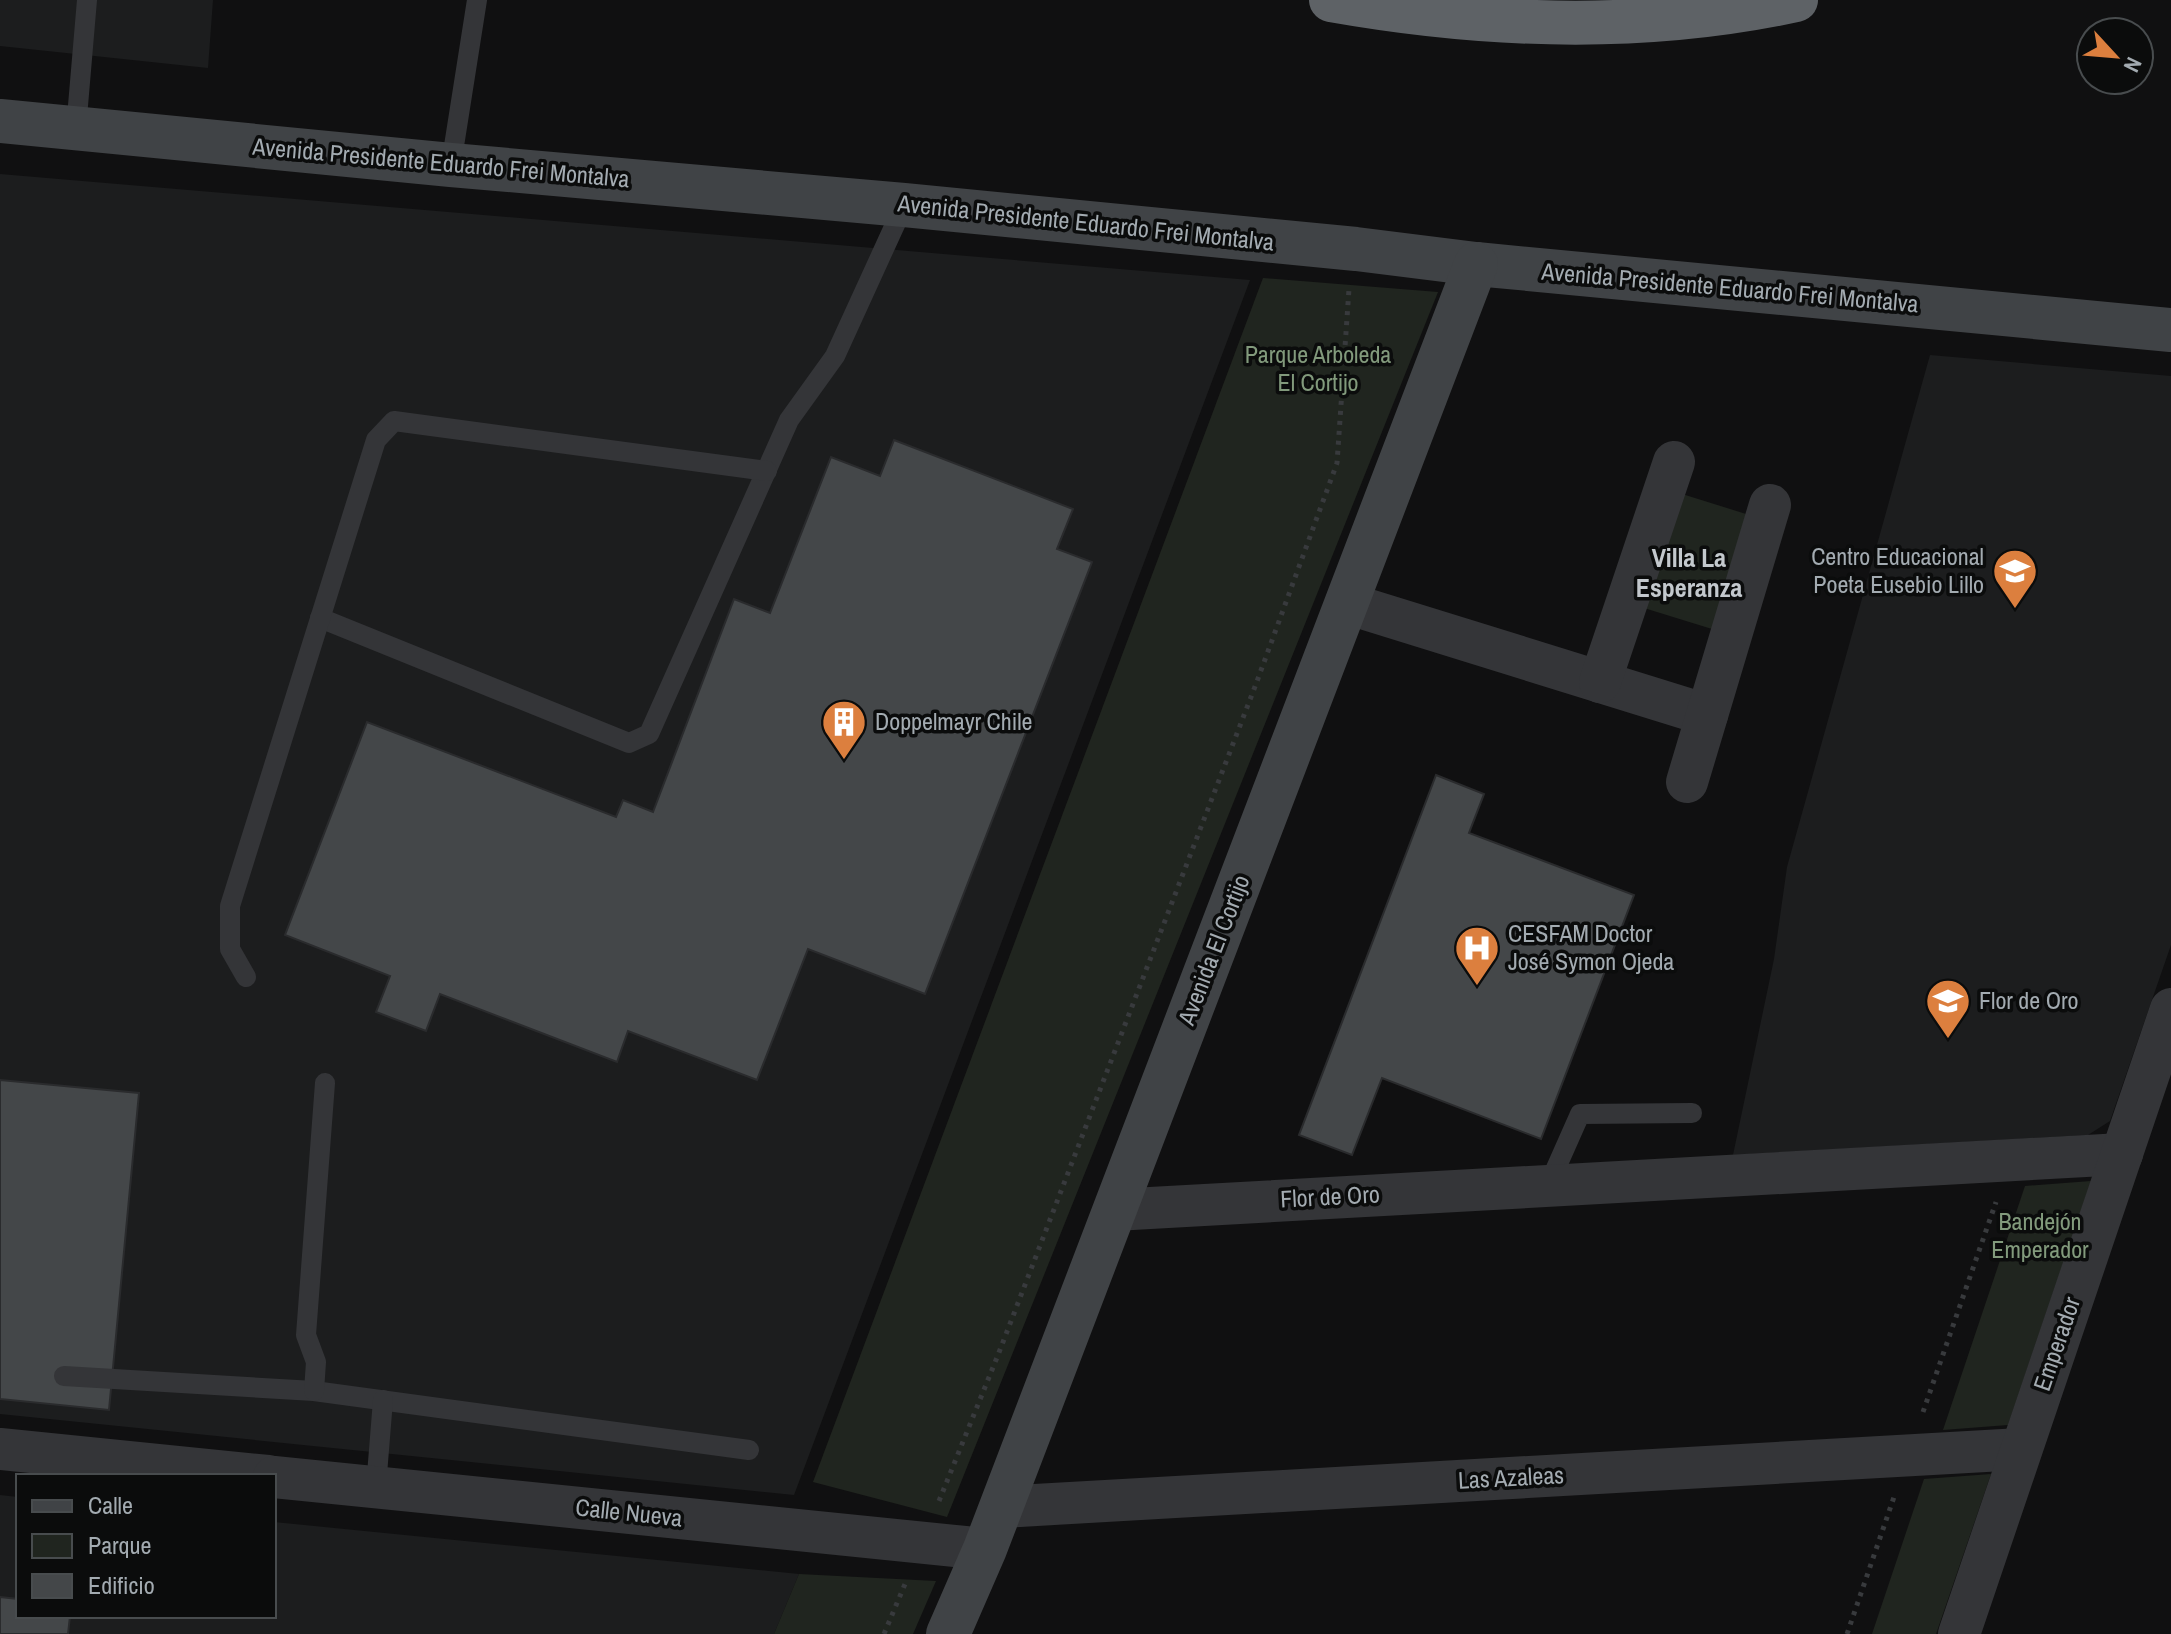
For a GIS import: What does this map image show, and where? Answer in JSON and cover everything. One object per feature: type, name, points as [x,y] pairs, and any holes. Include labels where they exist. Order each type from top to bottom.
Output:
[{"type":"highway","points":[[1331,0],[1468,19],[1551,22],[1670,20],[1796,0]]},
{"type":"main road","name":"Avenida Presidente Eduardo Frei Montalva","points":[[0,121],[904,205],[1356,249],[1476,264],[2171,330]]},
{"type":"main road","name":"Avenida El Cortijo","points":[[948,1634],[985,1549],[1476,264]]},
{"type":"street","points":[[1600,682],[1674,462]]},
{"type":"street","points":[[1687,782],[1770,505]]},
{"type":"street","points":[[1346,603],[1707,715]]},
{"type":"street","name":"Emperador","points":[[1959,1634],[2171,1009]]},
{"type":"street","name":"Flor de Oro","points":[[1114,1210],[2122,1154]]},
{"type":"street","points":[[0,1449],[248,1474]]},
{"type":"street","name":"Las Azaleas","points":[[1001,1507],[2021,1449]]},
{"type":"street","name":"Calle Nueva","points":[[276,1477],[985,1549]]},
{"type":"lane","points":[[76,129],[87,0]]},
{"type":"lane","points":[[451,165],[477,0]]},
{"type":"lane","points":[[320,618],[629,743],[649,734],[789,420],[835,356],[904,205]]},
{"type":"lane","points":[[246,977],[230,949],[230,906],[376,440],[394,421],[767,471]]},
{"type":"lane","points":[[314,1391],[316,1362],[306,1335],[325,1083]]},
{"type":"lane","points":[[1549,1184],[1580,1114],[1692,1113]]},
{"type":"lane","points":[[64,1376],[314,1391],[749,1450]]},
{"type":"lane","points":[[376,1487],[383,1400]]},
{"type":"path","points":[[884,1634],[1055,1208],[1256,684],[1337,463],[1350,282],[1356,249]]},
{"type":"path","points":[[1847,1634],[2010,1159]]},
{"type":"shaded area","points":[[0,0],[213,0],[208,68],[0,46]]},
{"type":"shaded area","points":[[0,174],[1250,280],[794,1495],[0,1414]]},
{"type":"shaded area","points":[[1930,355],[2171,376],[2171,945],[2110,1121],[2088,1135],[1733,1155],[1774,959],[1787,867]]},
{"type":"shaded area","points":[[0,1495],[16,1497],[16,1618],[276,1618],[276,1522],[799,1574],[774,1634],[0,1634]]},
{"type":"green space","name":"Parque Arboleda El Cortijo","points":[[1263,278],[1438,292],[947,1517],[813,1482]]},
{"type":"green space","points":[[1679,493],[1746,514],[1712,629],[1644,608]]},
{"type":"green space","name":"Bandejón Emperador","points":[[2091,1181],[2008,1425],[1943,1430],[2025,1186]]},
{"type":"green space","points":[[1991,1474],[1936,1634],[1872,1634],[1924,1479]]},
{"type":"green space","points":[[799,1574],[936,1581],[913,1634],[774,1634]]},
{"type":"building","name":"Doppelmayr Chile","points":[[894,440],[1073,509],[1057,549],[1092,562],[925,994],[808,949],[757,1080],[628,1031],[617,1062],[440,994],[426,1031],[376,1012],[390,976],[285,935],[367,722],[616,817],[623,800],[653,812],[734,599],[770,613],[831,457],[880,476]]},
{"type":"building","name":"CESFAM Doctor José Symon Ojeda","points":[[1436,775],[1484,794],[1469,833],[1634,895],[1541,1139],[1382,1078],[1352,1155],[1299,1135]]},
{"type":"building","points":[[0,1080],[139,1093],[109,1410],[0,1399]]},
{"type":"building","points":[[0,1597],[16,1599],[16,1618],[70,1618],[68,1634],[0,1634]]},
{"type":"place","name":"Centro Educacional Poeta Eusebio Lillo","points":[[2015,610]]},
{"type":"place","name":"Doppelmayr Chile","points":[[844,761]]},
{"type":"place","name":"CESFAM Doctor José Symon Ojeda","points":[[1477,987]]},
{"type":"place","name":"Flor de Oro","points":[[1948,1040]]},
{"type":"district","name":"Villa La Esperanza","points":[[1689,573]]}]
